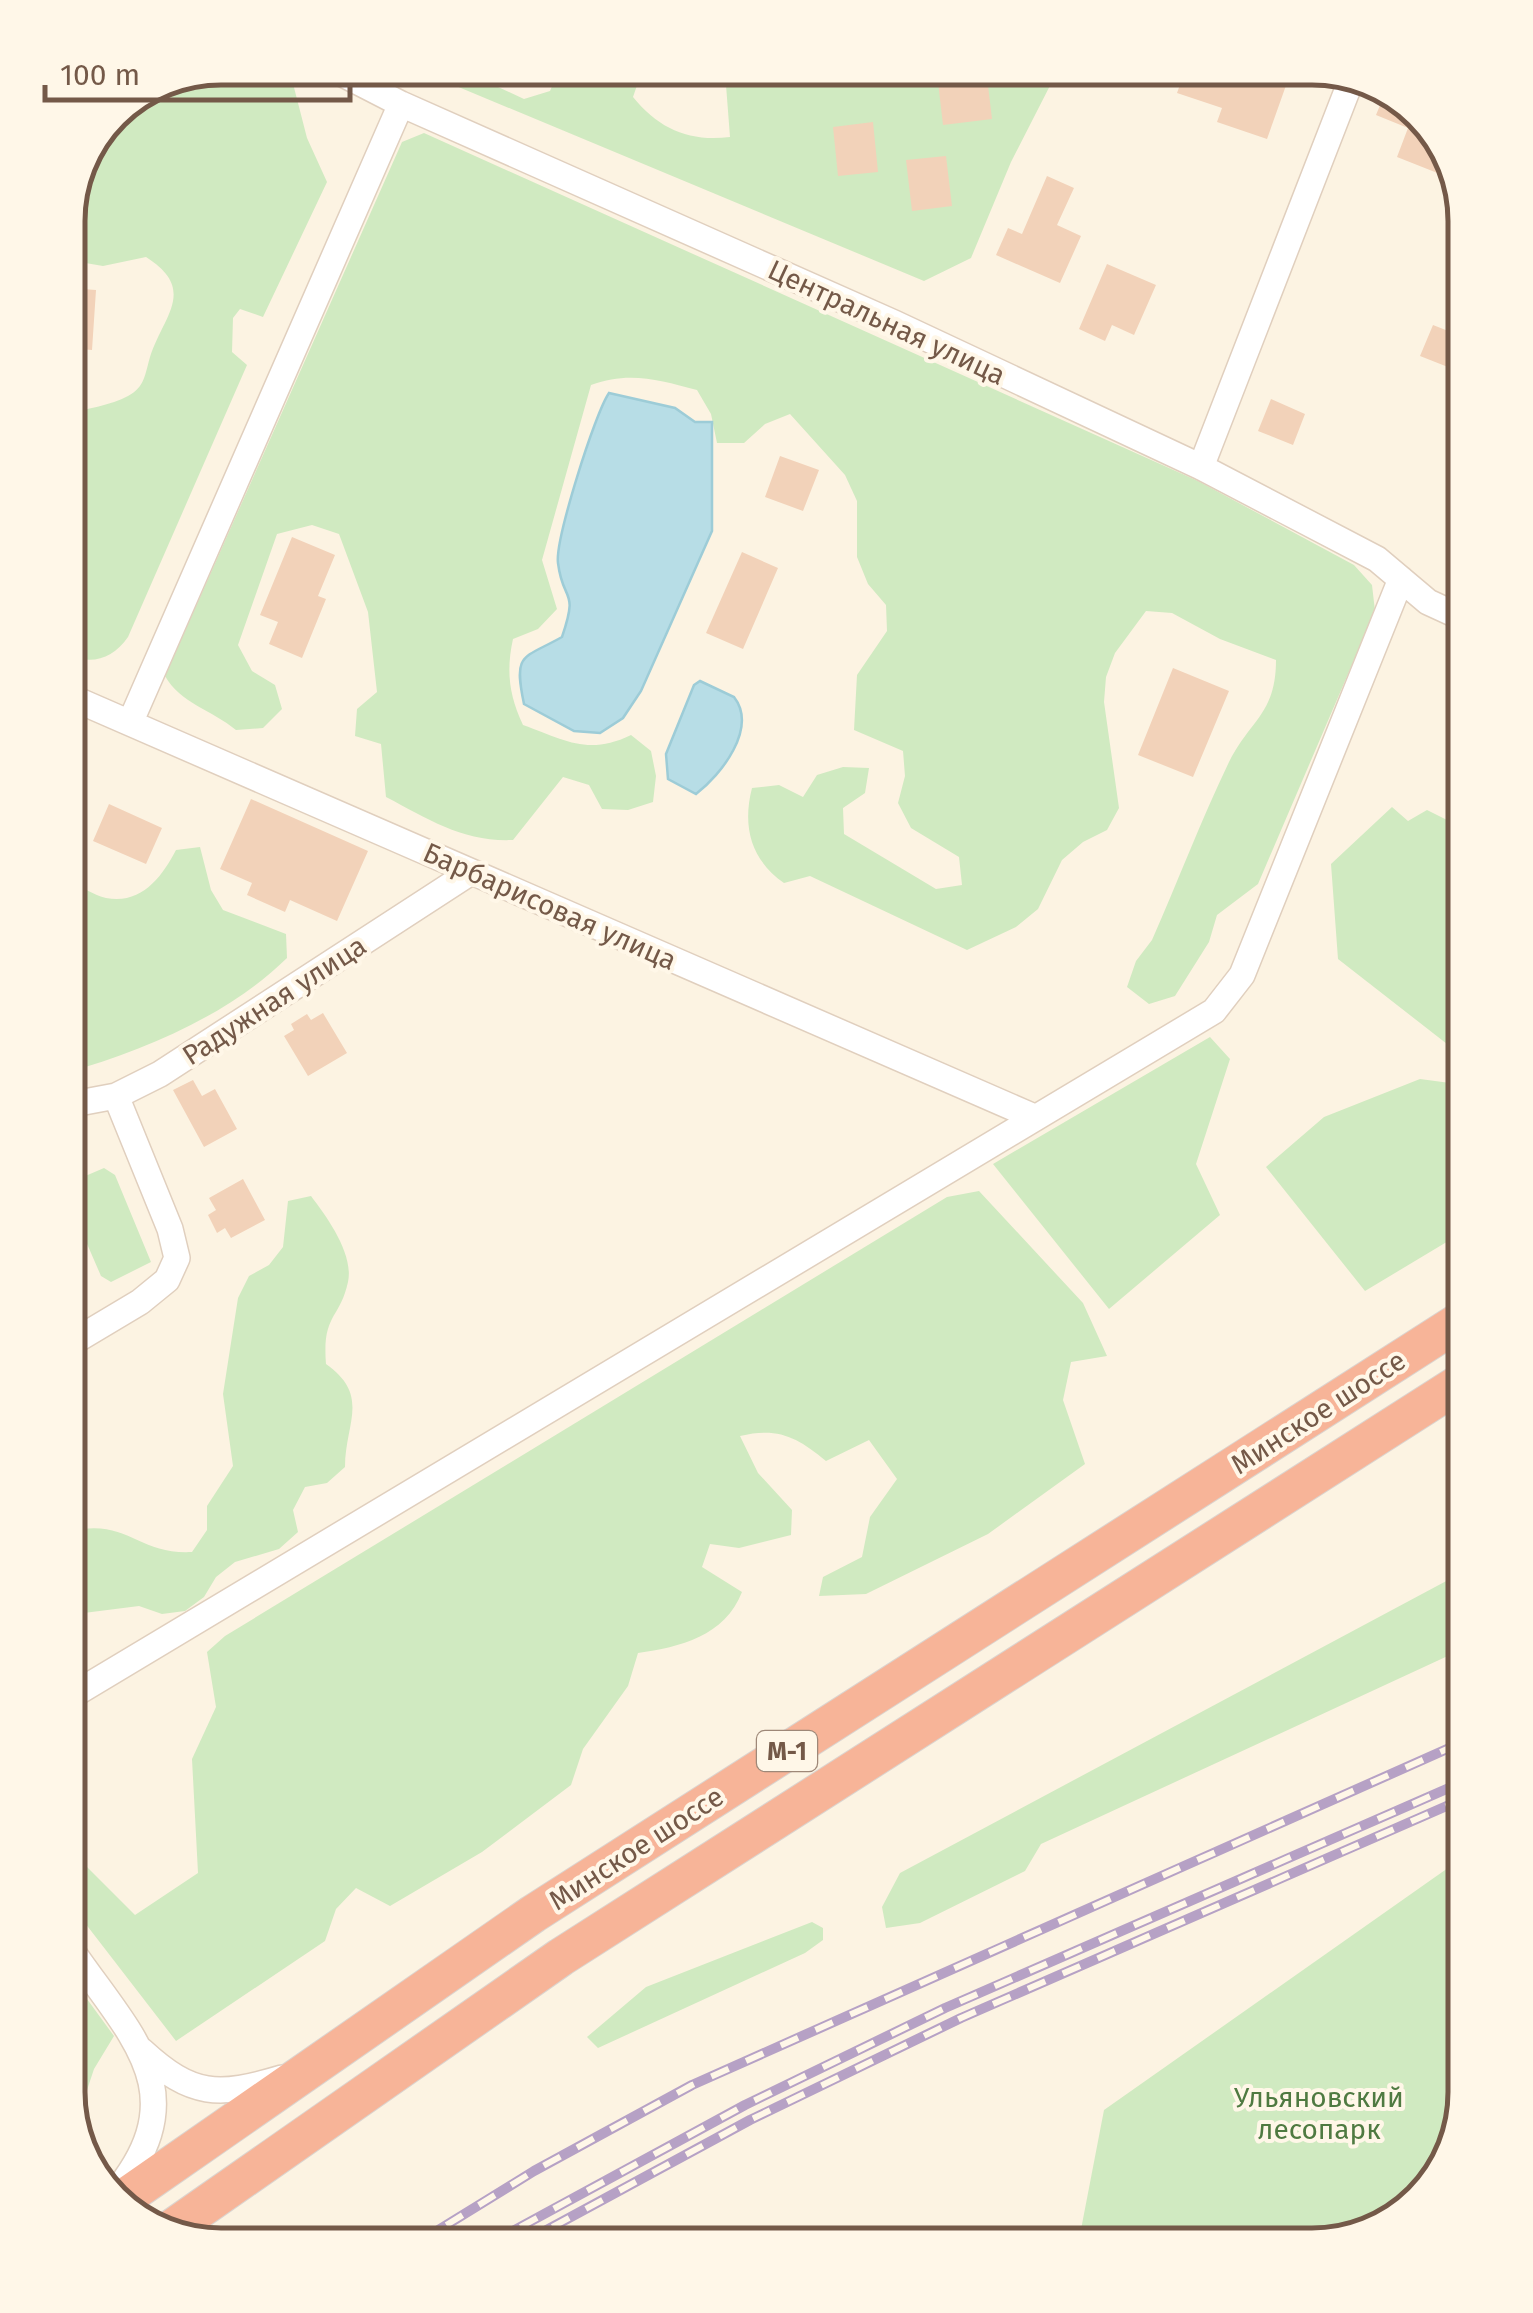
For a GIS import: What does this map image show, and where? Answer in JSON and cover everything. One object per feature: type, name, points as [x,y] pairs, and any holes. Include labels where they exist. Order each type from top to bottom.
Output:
[{"type":"highway","name":"Минское шоссе","points":[[130,2193],[533,1914],[1448,1329]]},
{"type":"highway","name":"Минское шоссе","points":[[181,2222],[489,2004],[843,1773],[1448,1391]]},
{"type":"street","name":"Центральная улица","points":[[365,85],[894,323],[1201,467],[1377,558],[1428,602],[1448,611]]},
{"type":"street","points":[[1201,467],[1347,90]]},
{"type":"street","points":[[130,723],[401,104]]},
{"type":"street","points":[[85,1688],[1032,1116],[1214,1011],[1229,997],[1242,974],[1401,579]]},
{"type":"street","name":"Барбарисовая улица","points":[[85,703],[1032,1116]]},
{"type":"street","name":"Радужная улица","points":[[85,1101],[116,1096],[160,1074],[471,872]]},
{"type":"street","points":[[85,1336],[140,1302],[166,1280],[176,1258],[170,1230],[116,1096]]},
{"type":"street","points":[[85,1969],[136,2045],[154,2090],[155,2123],[145,2153],[121,2184]]},
{"type":"street","points":[[136,2045],[167,2073],[201,2090],[251,2087],[289,2076],[323,2060]]},
{"type":"green space","points":[[293,85],[307,138],[327,182],[263,317],[240,309],[233,318],[232,352],[247,365],[128,637],[108,655],[85,660],[85,409],[114,402],[138,388],[174,292],[162,269],[146,257],[103,266],[85,263],[85,212],[95,169],[125,125],[169,95],[195,88]]},
{"type":"green space","points":[[454,85],[495,85],[524,99],[550,91],[553,85],[637,85],[633,97],[664,125],[688,135],[715,138],[730,137],[726,85],[1050,85],[1011,162],[971,258],[924,281]]},
{"type":"green space","points":[[424,133],[1198,481],[1354,565],[1372,585],[1375,611],[1258,884],[1217,915],[1209,942],[1175,996],[1149,1004],[1127,987],[1136,961],[1152,940],[1229,762],[1267,705],[1276,660],[1220,639],[1172,613],[1146,611],[1115,653],[1106,677],[1104,702],[1119,808],[1107,830],[1083,842],[1062,860],[1038,909],[1016,927],[967,950],[810,876],[784,883],[764,864],[749,829],[752,788],[779,785],[803,797],[817,775],[843,767],[869,768],[865,793],[843,808],[844,834],[936,889],[962,885],[959,857],[911,828],[898,803],[905,776],[903,751],[854,730],[857,675],[887,631],[886,605],[868,584],[857,557],[857,501],[845,475],[790,414],[765,424],[744,443],[717,443],[711,414],[697,390],[631,378],[591,385],[542,560],[557,609],[538,629],[513,639],[510,683],[523,725],[577,744],[602,744],[631,735],[651,751],[656,776],[653,802],[628,810],[602,809],[589,785],[563,777],[513,840],[495,840],[447,828],[386,797],[381,744],[355,736],[357,709],[377,692],[368,612],[339,534],[312,525],[277,534],[238,645],[252,671],[275,685],[282,709],[263,728],[236,730],[171,685],[165,676],[402,142]]},
{"type":"green space","points":[[1392,807],[1408,821],[1427,810],[1448,820],[1448,1045],[1338,959],[1331,864]]},
{"type":"green space","points":[[200,847],[211,890],[223,910],[286,934],[287,958],[213,1013],[156,1041],[85,1066],[85,889],[118,899],[140,893],[157,879],[176,850]]},
{"type":"green space","points":[[1210,1037],[1230,1059],[1196,1164],[1220,1215],[1109,1309],[993,1164]]},
{"type":"green space","points":[[1420,1079],[1448,1083],[1448,1241],[1365,1291],[1266,1167],[1324,1117]]},
{"type":"green space","points":[[104,1168],[115,1175],[151,1262],[111,1282],[101,1276],[85,1239],[85,1176]]},
{"type":"green space","points":[[979,1191],[1083,1303],[1107,1356],[1071,1362],[1063,1400],[1085,1464],[988,1534],[866,1594],[819,1596],[823,1577],[862,1557],[870,1517],[897,1479],[869,1440],[826,1461],[786,1436],[740,1436],[758,1473],[792,1510],[791,1535],[739,1548],[710,1544],[702,1567],[742,1592],[734,1607],[713,1629],[699,1637],[638,1653],[628,1686],[583,1749],[571,1785],[482,1852],[390,1906],[356,1888],[336,1909],[325,1941],[176,2041],[85,1923],[85,1865],[135,1915],[198,1873],[192,1759],[216,1707],[207,1652],[225,1636],[947,1197]]},
{"type":"green space","points":[[311,1196],[338,1236],[347,1260],[345,1294],[329,1326],[325,1348],[326,1364],[340,1376],[352,1399],[345,1467],[327,1483],[305,1487],[293,1510],[298,1532],[279,1549],[235,1562],[216,1577],[204,1597],[185,1611],[162,1614],[139,1606],[85,1613],[85,1529],[118,1532],[158,1548],[192,1552],[207,1530],[207,1506],[233,1466],[223,1394],[238,1298],[249,1276],[269,1265],[283,1247],[288,1201]]},
{"type":"green space","points":[[1448,1580],[1448,1656],[1041,1844],[1025,1871],[920,1923],[886,1928],[882,1907],[900,1873]]},
{"type":"green space","name":"Ульяновский лесопарк","points":[[1448,1868],[1447,2109],[1430,2160],[1395,2200],[1364,2218],[1329,2227],[1081,2228],[1104,2110]]},
{"type":"green space","points":[[812,1922],[823,1928],[823,1940],[805,1953],[598,2048],[587,2037],[646,1987]]},
{"type":"green space","points":[[85,1996],[114,2036],[94,2069],[85,2095]]},
{"type":"water","points":[[609,393],[675,408],[695,422],[712,422],[712,531],[641,691],[623,718],[600,733],[574,731],[524,704],[520,675],[524,659],[562,637],[570,602],[560,576],[559,550],[577,477]]},
{"type":"water","points":[[700,681],[734,697],[742,723],[725,763],[696,794],[668,779],[666,754],[694,685]]},
{"type":"building","points":[[938,85],[988,85],[992,119],[943,125]]},
{"type":"building","points":[[1180,85],[1286,85],[1267,139],[1217,122],[1222,108],[1177,93]]},
{"type":"building","points":[[1380,104],[1402,119],[1430,153],[1439,174],[1397,157],[1408,128],[1376,115]]},
{"type":"building","points":[[873,122],[878,172],[838,176],[833,127]]},
{"type":"building","points":[[946,156],[952,206],[912,211],[906,160]]},
{"type":"building","points":[[1047,176],[1074,188],[1057,225],[1081,236],[1060,283],[996,255],[1008,228],[1022,234]]},
{"type":"building","points":[[1107,264],[1156,285],[1134,335],[1112,325],[1105,341],[1079,329]]},
{"type":"building","points":[[85,289],[96,290],[92,350],[85,349]]},
{"type":"building","points":[[1433,325],[1448,331],[1448,367],[1420,356]]},
{"type":"building","points":[[1271,399],[1305,414],[1293,445],[1258,431]]},
{"type":"building","points":[[780,456],[819,470],[803,511],[765,497]]},
{"type":"building","points":[[292,537],[335,555],[318,596],[326,599],[302,658],[269,644],[278,622],[260,615]]},
{"type":"building","points":[[742,552],[778,568],[743,649],[706,633]]},
{"type":"building","points":[[1173,668],[1229,691],[1193,777],[1138,755]]},
{"type":"building","points":[[251,799],[368,851],[337,921],[290,900],[285,912],[247,895],[252,883],[220,869]]},
{"type":"building","points":[[109,804],[162,828],[146,864],[93,841]]},
{"type":"building","points":[[323,1013],[347,1053],[308,1076],[284,1036],[294,1030],[291,1024],[307,1014],[311,1020]]},
{"type":"building","points":[[193,1080],[202,1096],[215,1089],[237,1129],[204,1147],[173,1090]]},
{"type":"building","points":[[243,1179],[265,1220],[231,1238],[225,1228],[217,1233],[208,1215],[216,1210],[209,1198]]},
{"type":"railway","points":[[442,2228],[534,2171],[692,2085],[1448,1749]]},
{"type":"railway","points":[[518,2228],[745,2105],[945,2008],[1448,1788]]},
{"type":"railway","points":[[550,2228],[750,2120],[961,2018],[1448,1805]]}]
